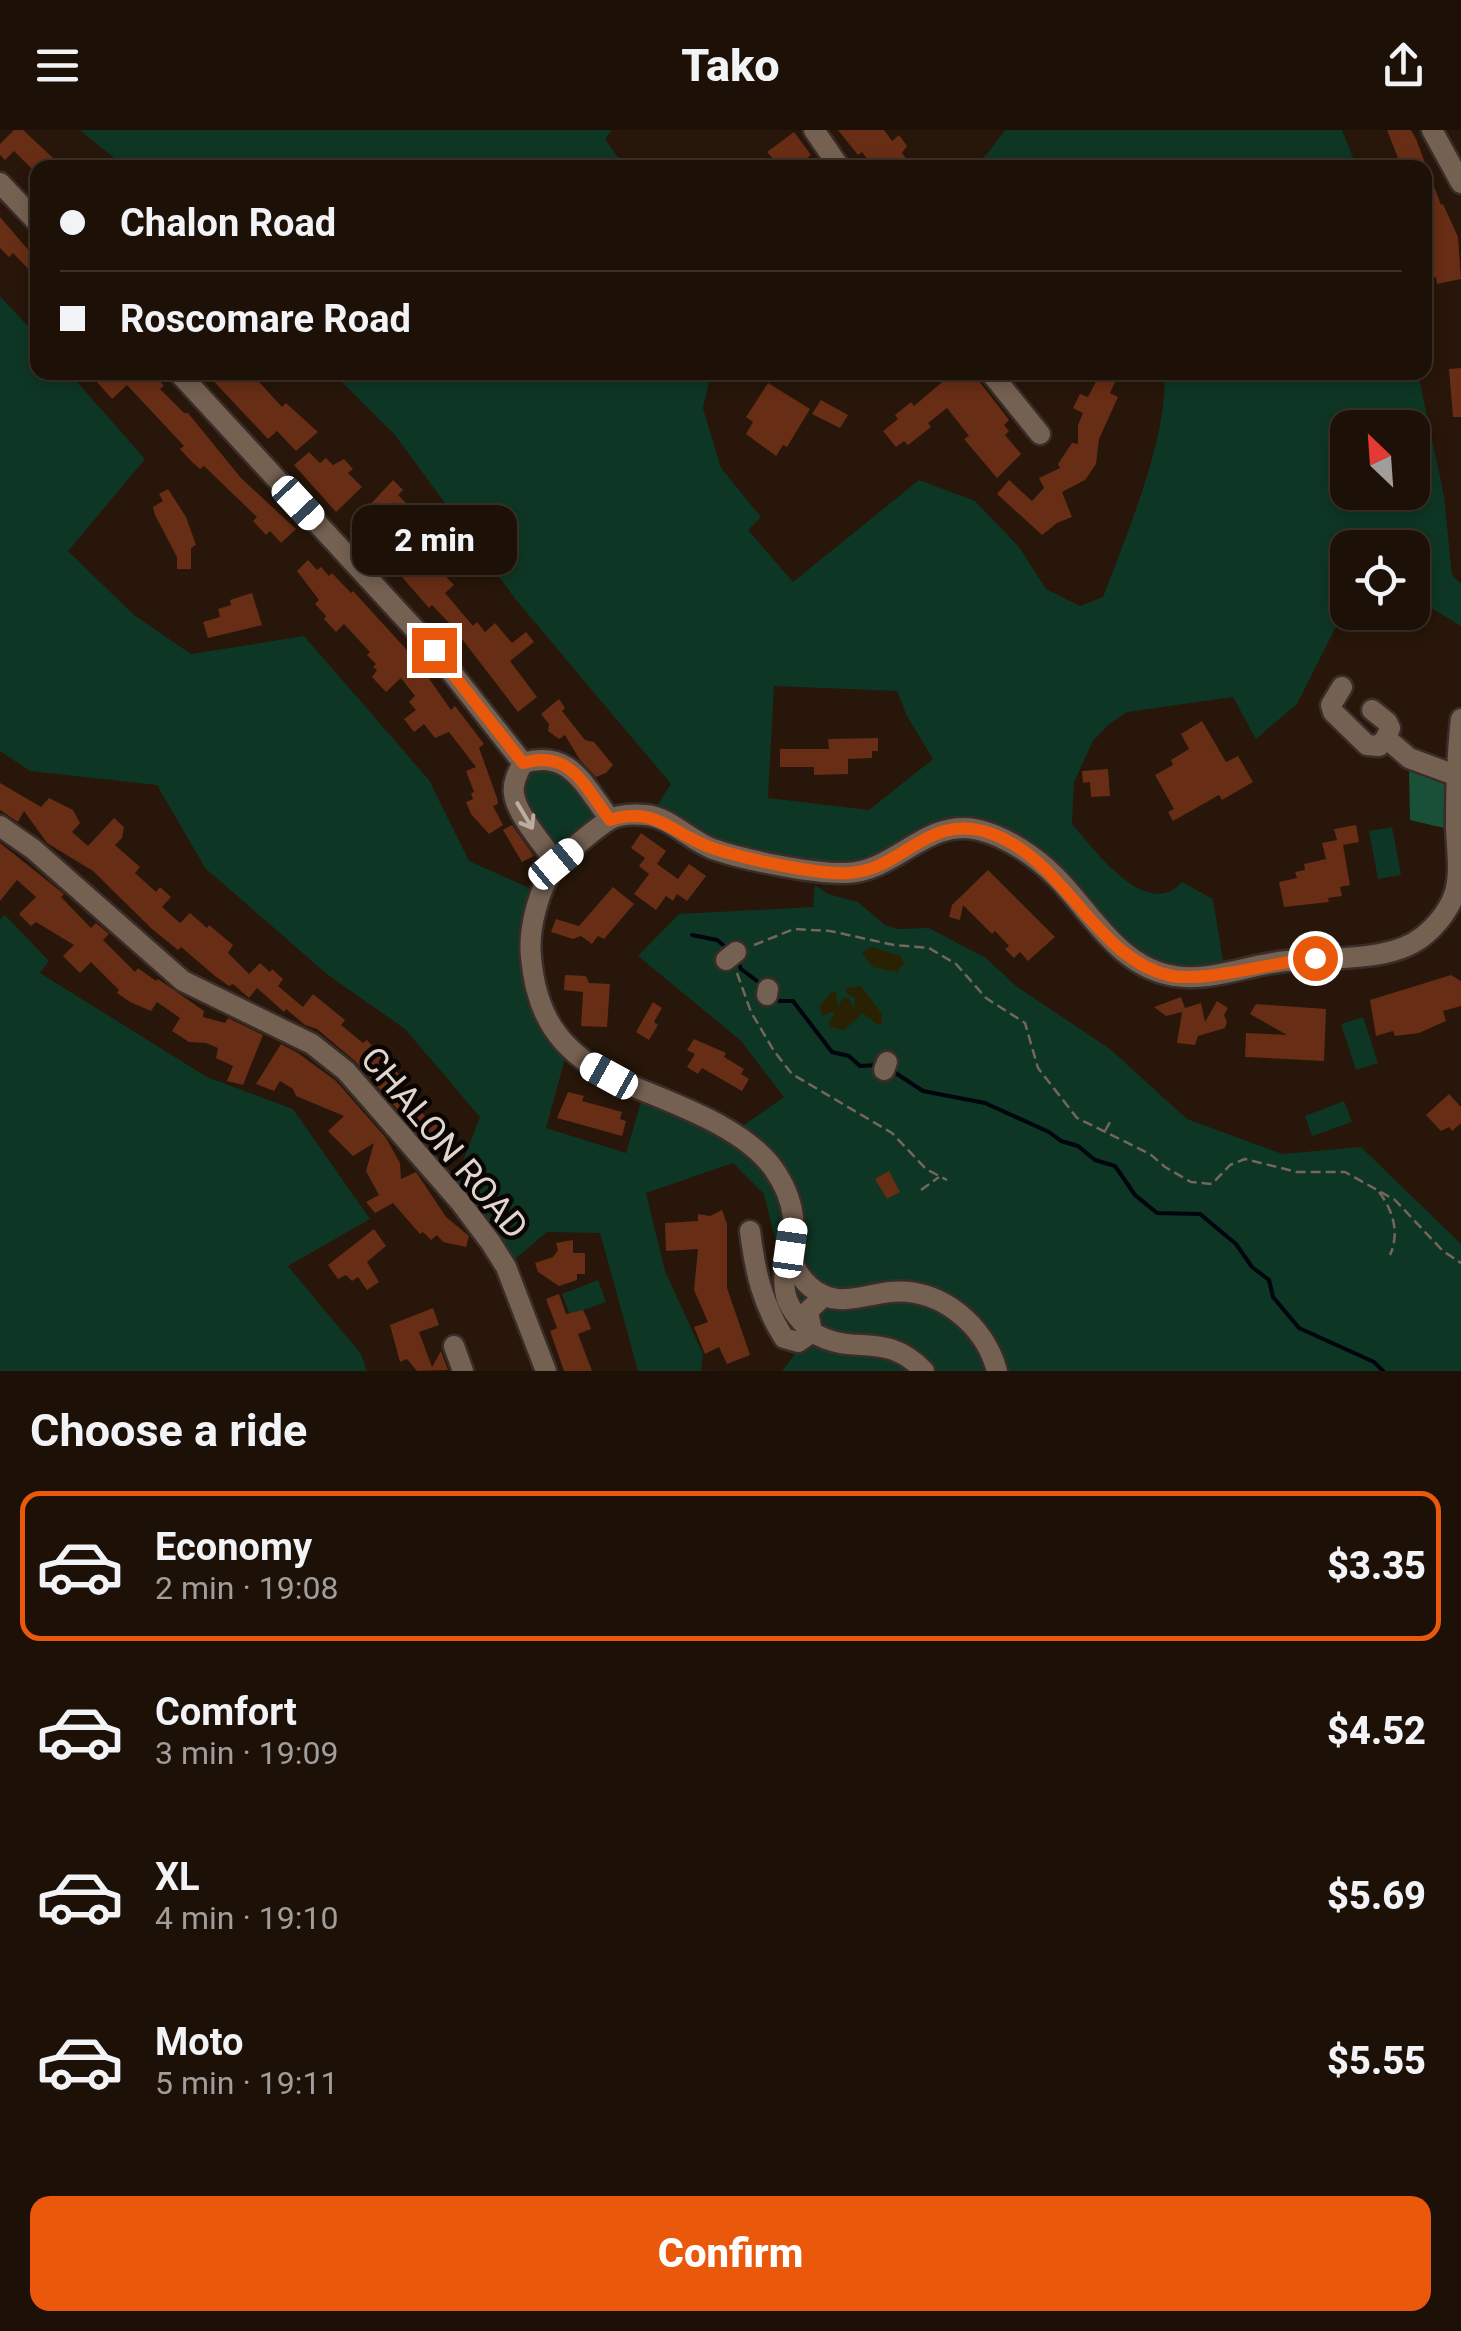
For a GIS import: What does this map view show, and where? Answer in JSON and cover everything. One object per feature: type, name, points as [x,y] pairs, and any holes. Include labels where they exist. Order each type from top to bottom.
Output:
[{"type":"street","points":[[814,130],[835,160]]},
{"type":"street","points":[[1432,130],[1461,183]]},
{"type":"street","points":[[0,183],[30,215]]},
{"type":"street","points":[[185,380],[434,650],[523,763]]},
{"type":"street","points":[[996,380],[1040,434]]},
{"type":"street","points":[[1342,687],[1330,706],[1332,712],[1368,745],[1379,746],[1390,728],[1372,710]]},
{"type":"street","points":[[924,1371],[912,1359],[886,1345],[842,1345],[812,1332],[792,1312],[786,1301],[784,1277],[793,1220],[788,1196],[774,1169],[756,1150],[734,1132],[589,1066],[551,1027],[538,1000],[530,949],[534,922],[556,864],[610,820],[623,816],[651,815],[713,849],[848,873],[878,865],[926,836],[944,830],[975,829],[995,835],[1034,858],[1056,877],[1109,938],[1140,962],[1172,976],[1385,953],[1411,944],[1425,934],[1446,910],[1457,881],[1456,775],[1461,719]]},
{"type":"street","points":[[1386,738],[1409,758],[1456,775]]},
{"type":"street","points":[[556,864],[514,794],[515,779],[523,763],[542,757],[560,761],[572,770],[610,820]]},
{"type":"street","name":"CHALON ROAD","points":[[0,826],[184,980],[301,1038],[346,1071],[491,1243],[506,1267],[546,1371]]},
{"type":"street","points":[[750,1231],[757,1282],[784,1338],[798,1342],[812,1332]]},
{"type":"street","points":[[790,1248],[800,1277],[824,1296],[852,1298],[900,1291],[932,1298],[956,1312],[984,1338],[998,1371]]},
{"type":"street","points":[[812,1332],[808,1312],[824,1296]]},
{"type":"street","points":[[454,1346],[463,1371]]},
{"type":"path","points":[[946,1180],[926,1169],[898,1137],[792,1074],[774,1051],[762,997],[743,984],[731,956],[794,929],[830,931],[929,948],[956,964],[993,1004],[1022,1020],[1042,1074],[1077,1118],[1146,1151],[1171,1171],[1201,1185],[1212,1184],[1230,1166],[1245,1159],[1297,1172],[1338,1170],[1395,1200],[1443,1251],[1461,1263]]},
{"type":"path","points":[[741,1004],[762,997]]},
{"type":"path","points":[[1104,1132],[1110,1122]]},
{"type":"path","points":[[1146,1151],[1150,1143]]},
{"type":"path","points":[[921,1190],[938,1177]]},
{"type":"path","points":[[1378,1191],[1394,1222],[1390,1255]]},
{"type":"green space","points":[[80,130],[612,130],[605,139],[620,160],[116,160]]},
{"type":"green space","points":[[1005,130],[1342,130],[1354,160],[980,160]]},
{"type":"green space","points":[[0,296],[30,328],[30,380],[75,380],[145,459],[68,551],[134,615],[191,654],[304,636],[429,780],[469,861],[543,894],[530,949],[568,1048],[546,1128],[626,1153],[644,1092],[734,1132],[784,1097],[740,1040],[638,956],[679,914],[813,907],[815,885],[828,894],[858,902],[885,925],[898,929],[929,928],[986,958],[1016,986],[1110,1049],[1187,1119],[1282,1154],[1361,1147],[1461,1244],[1461,1371],[782,1371],[812,1332],[792,1312],[788,1248],[778,1252],[764,1194],[733,1163],[646,1193],[665,1271],[703,1354],[701,1370],[719,1371],[638,1371],[600,1233],[547,1232],[506,1267],[451,1191],[480,1117],[405,1029],[328,975],[205,868],[157,785],[30,771],[0,751]]},
{"type":"green space","points":[[340,380],[709,380],[703,408],[721,468],[761,517],[748,530],[793,582],[919,480],[975,501],[1019,547],[1046,589],[1080,606],[1103,597],[1134,516],[1160,425],[1164,380],[1419,380],[1426,410],[1330,410],[1330,510],[1430,510],[1430,430],[1444,496],[1452,575],[1461,584],[1461,626],[1430,607],[1430,530],[1330,530],[1330,630],[1334,630],[1297,704],[1256,739],[1233,697],[1127,712],[1093,741],[1074,782],[1072,824],[1122,877],[1153,893],[1168,892],[1182,882],[1213,899],[1225,972],[1155,970],[1056,877],[975,829],[863,871],[733,853],[651,815],[671,784],[516,600],[395,435]],"holes":[[[774,686],[897,691],[933,759],[869,810],[768,798]]]},
{"type":"green space","points":[[560,761],[610,819],[557,864],[515,779],[523,763]]},
{"type":"green space","points":[[1409,768],[1455,772],[1461,832],[1410,820]]},
{"type":"green space","points":[[1392,827],[1401,875],[1378,879],[1369,831]]},
{"type":"green space","points":[[5,915],[49,961],[40,973],[207,1077],[293,1109],[370,1219],[288,1266],[361,1354],[367,1371],[0,1371],[0,919]]},
{"type":"green space","points":[[1363,1017],[1378,1063],[1356,1070],[1341,1024]]},
{"type":"green space","points":[[1344,1101],[1352,1122],[1312,1136],[1305,1116]]},
{"type":"green space","points":[[598,1280],[606,1302],[570,1315],[562,1294]]},
{"type":"sand","points":[[871,947],[900,956],[904,963],[897,972],[873,967],[862,953]]},
{"type":"sand","points":[[861,986],[882,1014],[882,1023],[878,1025],[863,1013],[844,1030],[830,1027],[835,1014],[822,1016],[820,1006],[836,992],[838,1008],[843,997],[849,999],[854,1009],[855,998],[845,989]]},
{"type":"building","points":[[14,130],[23,130],[53,158],[30,160],[30,167],[14,151],[5,160],[0,155],[0,144]]},
{"type":"building","points":[[838,130],[884,130],[892,141],[899,135],[907,146],[902,153],[907,160],[868,160],[862,152],[858,155]]},
{"type":"building","points":[[1387,130],[1411,130],[1424,160],[1394,160],[1398,158]]},
{"type":"building","points":[[794,132],[811,155],[810,160],[774,160],[767,152]]},
{"type":"building","points":[[1432,181],[1458,237],[1461,279],[1437,284],[1436,277],[1432,278]]},
{"type":"building","points":[[0,217],[30,252],[30,271],[13,253],[9,257],[0,248]]},
{"type":"building","points":[[1461,368],[1461,417],[1453,417],[1449,369]]},
{"type":"building","points":[[95,380],[159,380],[164,386],[160,389],[188,413],[241,478],[296,529],[281,543],[270,531],[266,535],[253,521],[257,517],[204,466],[200,469],[192,462],[180,449],[184,446],[127,385],[112,399]]},
{"type":"building","points":[[213,380],[257,380],[282,407],[286,403],[318,432],[296,451],[277,431],[268,439]]},
{"type":"building","points":[[945,380],[978,380],[1009,420],[1004,425],[1009,431],[1005,435],[1021,454],[997,478],[964,439],[969,436],[947,408],[908,445],[904,441],[896,447],[883,431],[911,402],[914,406]]},
{"type":"building","points":[[1097,380],[1116,380],[1110,393],[1118,397],[1099,439],[1096,464],[1085,480],[1062,492],[1072,517],[1042,535],[997,494],[1009,480],[1032,501],[1044,488],[1039,478],[1060,468],[1058,464],[1072,443],[1078,444],[1078,425],[1083,413],[1073,408],[1080,394],[1088,397]]},
{"type":"building","points":[[768,383],[810,409],[787,447],[783,445],[776,456],[746,434],[753,422],[746,417]]},
{"type":"building","points":[[821,400],[848,415],[840,428],[812,414]]},
{"type":"building","points":[[309,452],[320,463],[326,458],[333,465],[344,459],[353,469],[348,473],[362,487],[336,512],[294,465]]},
{"type":"building","points":[[393,480],[403,490],[398,495],[416,513],[412,517],[427,533],[415,545],[454,585],[445,593],[473,626],[477,622],[485,632],[495,623],[512,643],[526,632],[534,642],[510,661],[537,697],[518,712],[452,626],[432,605],[429,608],[402,577],[410,570],[410,563],[384,535],[375,544],[354,522]]},
{"type":"building","points":[[168,489],[186,517],[196,545],[191,548],[191,569],[177,569],[177,557],[155,515],[153,507],[163,501],[159,494]]},
{"type":"building","points":[[308,560],[317,570],[321,567],[329,576],[332,573],[353,591],[484,744],[479,748],[497,798],[498,804],[493,806],[503,825],[489,834],[471,814],[466,802],[473,799],[474,792],[466,771],[476,767],[449,732],[435,738],[424,724],[414,732],[404,719],[416,710],[409,702],[415,696],[401,678],[386,692],[372,677],[377,670],[367,655],[370,652],[344,624],[336,632],[324,619],[326,616],[315,604],[319,600],[297,571]]},
{"type":"building","points":[[252,593],[262,625],[208,638],[203,622],[220,617],[218,609],[231,605],[230,600]]},
{"type":"building","points":[[559,699],[565,708],[562,711],[585,740],[594,742],[613,765],[606,773],[596,777],[565,735],[559,739],[548,731],[549,724],[541,714]]},
{"type":"building","points":[[1202,721],[1226,762],[1238,756],[1253,782],[1222,800],[1219,795],[1173,821],[1168,812],[1174,809],[1155,775],[1189,749],[1181,734]]},
{"type":"building","points":[[878,738],[878,751],[872,751],[872,758],[848,759],[848,774],[814,775],[814,767],[780,767],[780,749],[829,749],[828,739]]},
{"type":"building","points":[[1108,769],[1110,796],[1091,797],[1090,782],[1083,783],[1082,771]]},
{"type":"building","points":[[0,783],[41,807],[49,798],[73,810],[80,823],[72,832],[88,846],[114,818],[124,827],[122,838],[115,845],[140,867],[135,873],[156,892],[160,887],[171,897],[162,907],[180,923],[190,913],[207,928],[209,925],[233,945],[228,953],[249,974],[260,963],[270,972],[272,969],[283,979],[278,986],[303,1007],[313,994],[345,1020],[341,1025],[363,1043],[367,1040],[375,1049],[381,1044],[406,1083],[399,1089],[427,1118],[431,1114],[450,1138],[446,1141],[449,1144],[437,1154],[355,1061],[317,1029],[305,1025],[286,1009],[284,1012],[257,988],[249,998],[233,984],[229,986],[152,929],[93,871],[47,843],[24,811],[18,822],[0,810]]},
{"type":"building","points":[[512,825],[534,856],[522,862],[503,830]]},
{"type":"building","points":[[1356,825],[1359,842],[1343,845],[1350,885],[1340,887],[1342,896],[1328,898],[1329,902],[1284,907],[1279,882],[1297,878],[1295,872],[1305,870],[1304,864],[1326,859],[1322,843],[1337,840],[1334,829]]},
{"type":"building","points":[[641,833],[666,851],[657,864],[678,879],[689,864],[706,876],[687,901],[677,894],[673,901],[666,896],[656,910],[634,894],[649,874],[639,866],[645,858],[631,848]]},
{"type":"building","points":[[0,843],[64,894],[61,897],[91,928],[96,923],[109,934],[103,940],[135,972],[138,968],[158,979],[204,1011],[203,1017],[225,1023],[228,1018],[263,1035],[243,1085],[227,1081],[233,1066],[216,1058],[218,1048],[189,1042],[172,1031],[180,1018],[157,1002],[151,1011],[130,1002],[117,993],[119,990],[91,962],[80,973],[63,956],[74,945],[36,922],[31,926],[19,914],[36,897],[17,880],[0,901]]},
{"type":"building","points":[[988,870],[1055,937],[1028,961],[1020,952],[1014,958],[995,931],[992,934],[963,905],[960,920],[949,917],[952,905]]},
{"type":"building","points":[[613,887],[634,904],[604,939],[598,936],[592,944],[581,936],[573,939],[551,932],[556,919],[579,926]]},
{"type":"building","points":[[565,975],[586,976],[589,983],[610,984],[607,1027],[581,1026],[583,992],[564,990]]},
{"type":"building","points":[[1451,975],[1461,981],[1461,1006],[1443,1011],[1446,1021],[1419,1033],[1395,1036],[1393,1031],[1376,1036],[1370,1000]]},
{"type":"building","points":[[1181,997],[1185,1008],[1201,1003],[1205,1022],[1217,1001],[1228,1008],[1225,1028],[1198,1036],[1195,1045],[1177,1043],[1182,1012],[1166,1016],[1154,1007]]},
{"type":"building","points":[[653,1002],[662,1008],[649,1040],[636,1032]]},
{"type":"building","points":[[1256,1004],[1326,1009],[1324,1061],[1245,1057],[1246,1033],[1287,1035],[1250,1014]]},
{"type":"building","points":[[694,1039],[726,1053],[724,1057],[744,1069],[741,1074],[749,1079],[742,1091],[702,1068],[698,1074],[687,1067],[695,1054],[687,1050]]},
{"type":"building","points":[[281,1044],[336,1081],[386,1138],[400,1163],[401,1179],[416,1172],[446,1217],[469,1236],[466,1247],[443,1242],[437,1235],[431,1240],[423,1232],[420,1234],[393,1203],[375,1213],[366,1202],[379,1195],[366,1171],[374,1143],[353,1156],[328,1131],[344,1116],[296,1096],[293,1089],[280,1081],[274,1091],[256,1084]]},
{"type":"building","points":[[568,1092],[584,1096],[582,1101],[622,1112],[620,1119],[626,1121],[622,1136],[557,1118]]},
{"type":"building","points":[[1449,1094],[1461,1107],[1461,1123],[1452,1131],[1449,1127],[1441,1131],[1426,1115]]},
{"type":"building","points":[[889,1171],[900,1192],[887,1199],[875,1179]]},
{"type":"building","points":[[722,1210],[727,1224],[727,1288],[750,1355],[727,1364],[719,1347],[705,1354],[694,1327],[708,1322],[694,1290],[698,1249],[666,1251],[665,1223],[698,1221],[698,1214],[710,1216]]},
{"type":"building","points":[[374,1229],[386,1246],[367,1262],[379,1282],[367,1290],[358,1277],[352,1281],[346,1275],[338,1279],[328,1265]]},
{"type":"building","points":[[573,1240],[573,1253],[585,1253],[585,1274],[577,1274],[577,1280],[559,1286],[538,1272],[535,1263],[553,1257],[558,1250],[556,1243]]},
{"type":"building","points":[[559,1294],[566,1314],[583,1310],[587,1318],[591,1329],[578,1334],[592,1371],[564,1371],[550,1331],[557,1328],[546,1299]]},
{"type":"building","points":[[433,1308],[439,1325],[419,1332],[432,1367],[441,1351],[448,1370],[417,1371],[407,1359],[400,1362],[390,1325]]},
{"type":"waterway","points":[[692,935],[717,940],[728,949]]},
{"type":"waterway","points":[[737,960],[741,969],[761,984]]},
{"type":"waterway","points":[[775,997],[779,1001],[793,1001],[832,1052],[849,1056],[860,1066],[878,1065]]},
{"type":"waterway","points":[[891,1070],[923,1091],[985,1103],[1078,1146],[1095,1160],[1115,1166],[1135,1195],[1157,1213],[1200,1214],[1236,1244],[1252,1267],[1269,1280],[1273,1297],[1299,1328],[1374,1362],[1383,1371]]},
{"type":"route","points":[[434,650],[523,763],[542,757],[560,761],[572,770],[610,820],[651,815],[713,849],[835,873],[878,865],[926,836],[944,830],[975,829],[995,835],[1034,858],[1056,877],[1109,938],[1155,970],[1172,976],[1204,976],[1315,958]]}]
